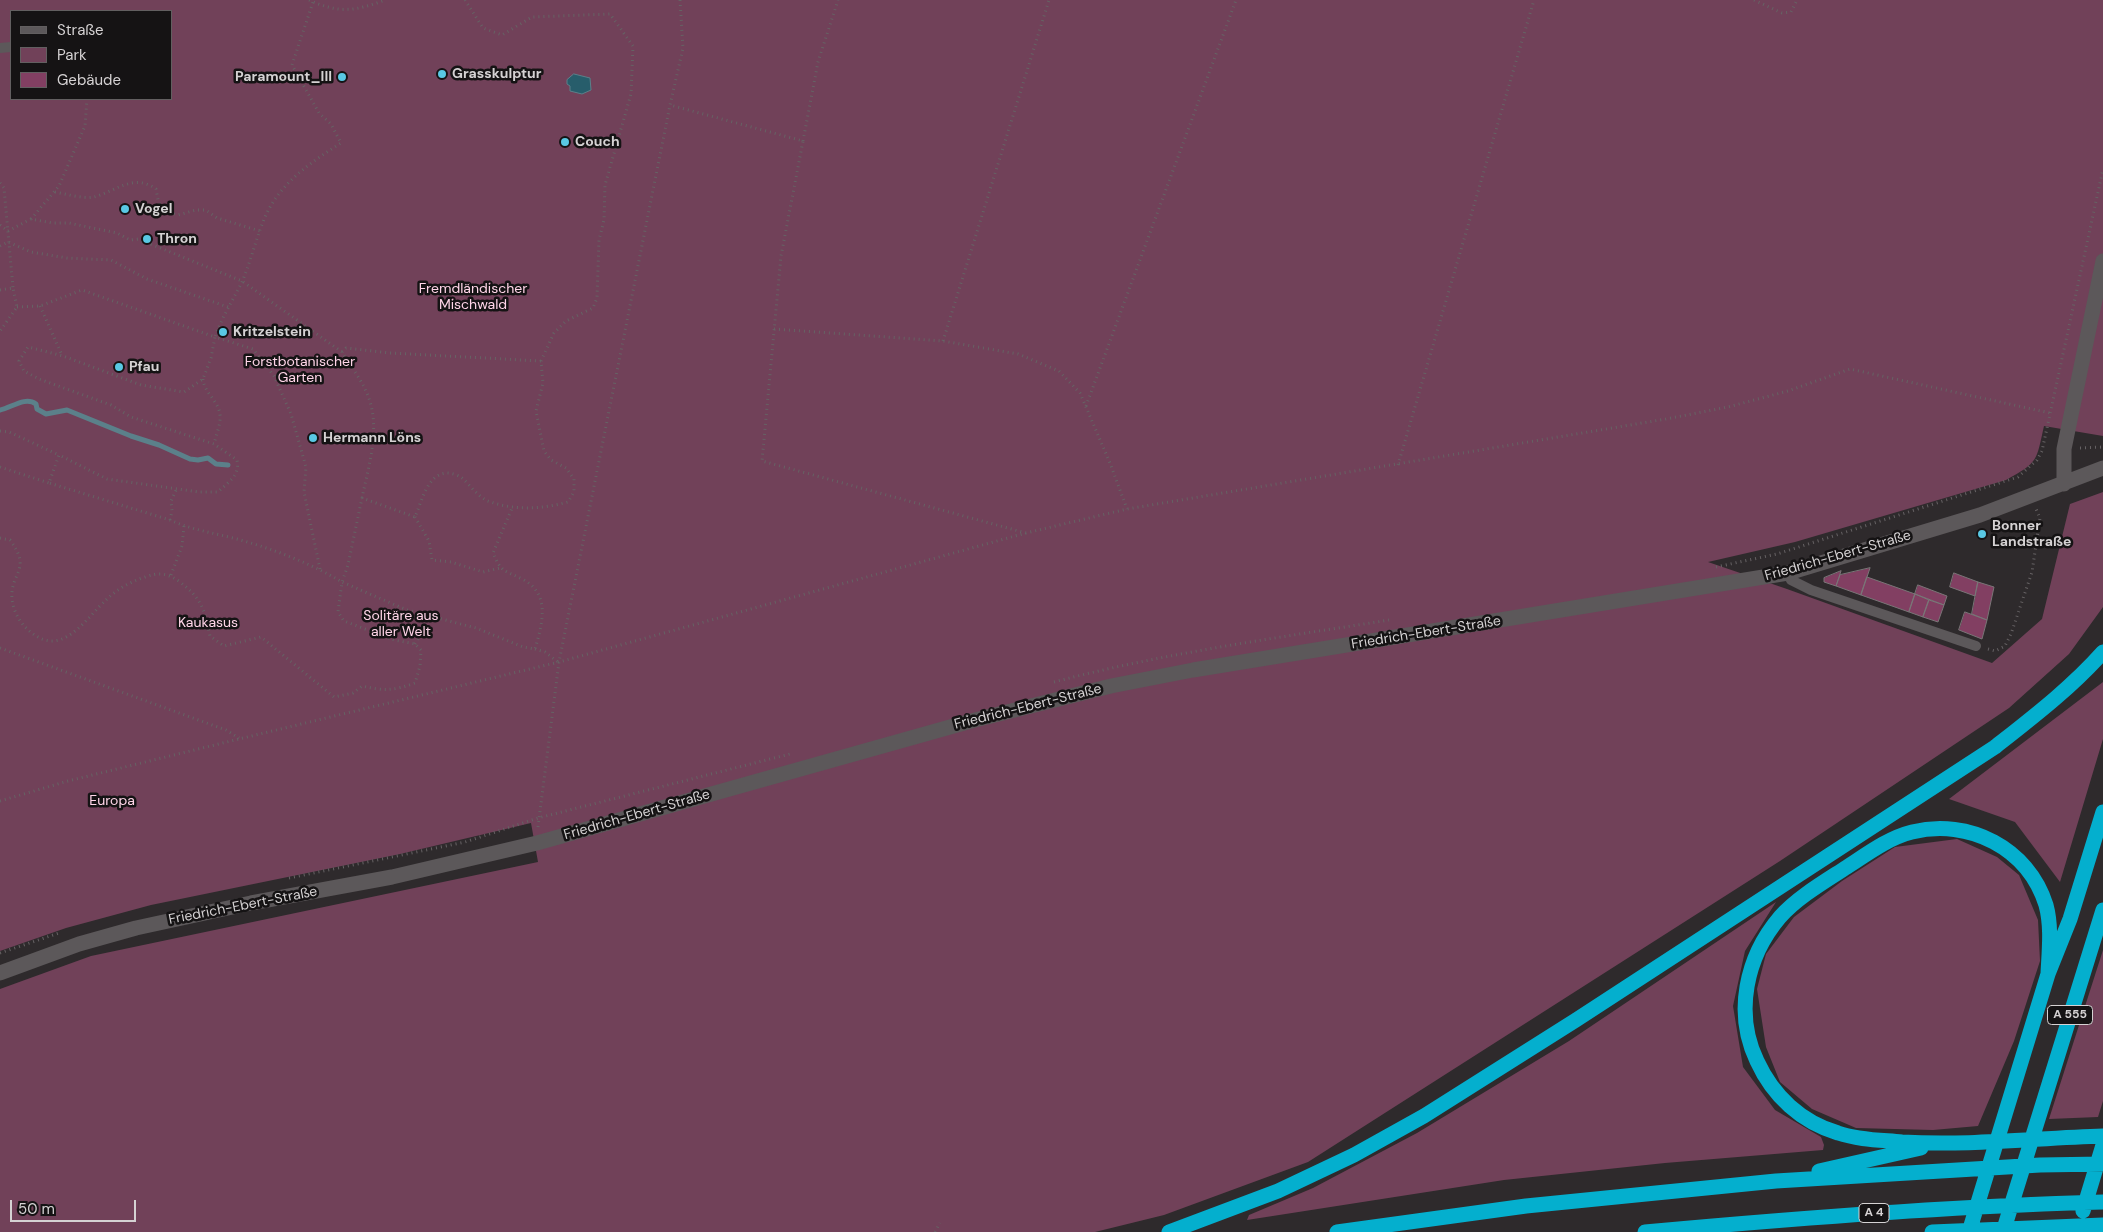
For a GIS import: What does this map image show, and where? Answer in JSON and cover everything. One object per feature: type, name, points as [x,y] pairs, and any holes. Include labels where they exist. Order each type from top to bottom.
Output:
[{"type":"highway","points":[[1169,1232],[1278,1191],[1354,1155],[1424,1116],[1585,1014],[1995,746],[2042,711],[2103,652]]},
{"type":"highway","points":[[1969,1232],[2048,974],[2070,919],[2103,812]]},
{"type":"highway","points":[[2048,974],[2050,925],[2039,886],[2028,870],[2008,850],[1979,834],[1938,828],[1913,832],[1882,845],[1796,902],[1780,917],[1767,934],[1750,970],[1745,1009],[1748,1032],[1754,1054],[1773,1088],[1801,1116],[1830,1131],[1860,1138],[1939,1144],[2103,1136]]},
{"type":"highway","name":"A 555","points":[[2003,1232],[2103,910]]},
{"type":"highway","points":[[1776,1181],[1939,1144]]},
{"type":"highway","points":[[2076,1232],[2103,1145]]},
{"type":"highway","points":[[1338,1232],[1526,1206],[1776,1181],[2031,1166],[2103,1164]]},
{"type":"highway","name":"A 4","points":[[1645,1232],[1767,1220],[2103,1202]]},
{"type":"highway","points":[[1932,1232],[2103,1225]]},
{"type":"main road","points":[[2064,484],[2064,450],[2103,261]]},
{"type":"main road","name":"Friedrich-Ebert-Straße","points":[[0,972],[79,944],[136,928],[251,903],[392,876],[537,843],[975,720],[1111,686],[1202,669],[1788,573],[1980,515],[2103,468]]},
{"type":"lane","points":[[1788,573],[1791,580],[1811,590],[1976,646]]},
{"type":"path","points":[[214,444],[221,418],[219,409],[204,388],[203,379],[212,358],[215,337],[242,281],[266,215],[284,188],[309,164],[340,142],[331,124],[319,113],[292,65],[311,1],[334,9],[360,9],[385,0]]},
{"type":"path","points":[[415,517],[431,480],[440,474],[450,473],[460,476],[486,500],[512,508],[551,507],[568,502],[574,492],[574,479],[566,468],[551,460],[544,451],[536,410],[543,383],[541,361],[554,333],[566,321],[592,308],[597,298],[599,240],[604,220],[605,185],[631,94],[633,46],[610,14],[532,17],[502,35],[483,28],[465,0]]},
{"type":"path","points":[[537,843],[538,818],[559,662],[683,48],[680,0]]},
{"type":"path","points":[[838,0],[818,62],[780,256],[762,460],[1026,533]]},
{"type":"path","points":[[943,341],[1050,0]]},
{"type":"path","points":[[1086,406],[1236,0]]},
{"type":"path","points":[[1398,465],[1534,0]]},
{"type":"path","points":[[1754,0],[1782,13],[1791,12],[1797,0]]},
{"type":"path","points":[[8,231],[31,218],[59,186],[85,126],[87,100]]},
{"type":"path","points":[[670,105],[802,141]]},
{"type":"path","points":[[2042,451],[2103,169]]},
{"type":"path","points":[[54,192],[70,196],[93,197],[133,181],[150,184],[156,189],[163,211],[178,215],[196,210],[206,210],[217,218],[260,231]]},
{"type":"path","points":[[0,183],[4,188],[13,288],[17,307],[0,331]]},
{"type":"path","points":[[0,538],[10,540],[18,551],[20,562],[20,570],[13,585],[11,602],[16,614],[38,637],[51,641],[61,640],[69,636],[106,599],[127,583],[154,573],[171,575],[196,594],[205,614],[210,636],[224,646],[261,637],[334,697],[353,693],[362,686],[385,692],[415,683],[420,666],[421,650],[415,644],[394,640],[344,621],[338,612],[342,582],[348,565],[374,433],[373,414],[367,392],[342,352],[242,281],[138,239],[130,240],[117,233],[69,223],[52,223],[31,218]]},
{"type":"path","points":[[0,225],[8,231]]},
{"type":"path","points":[[0,246],[8,242]]},
{"type":"path","points":[[8,242],[31,252],[67,258],[111,260],[147,280],[228,307]]},
{"type":"path","points":[[0,290],[13,288]]},
{"type":"path","points":[[17,307],[40,306],[82,290],[253,349],[274,376],[291,414],[306,467],[304,492],[320,569]]},
{"type":"path","points":[[40,306],[62,356]]},
{"type":"path","points":[[774,329],[943,341],[1018,354],[1059,371],[1080,393],[1110,463],[1127,509]]},
{"type":"path","points":[[0,431],[9,432],[107,479],[199,492],[218,492],[235,476],[238,467],[237,460],[214,444],[131,417],[111,405],[39,379],[24,371],[19,361],[28,347],[62,356],[141,385],[184,392],[203,379]]},
{"type":"path","points":[[342,352],[346,348],[390,353],[541,361]]},
{"type":"path","points":[[0,801],[239,739],[559,662],[1026,533],[1127,509],[1398,465],[1728,407],[1788,392],[1850,369],[2050,413]]},
{"type":"path","points":[[2064,450],[2103,447]]},
{"type":"path","points":[[49,483],[59,455]]},
{"type":"path","points":[[0,467],[184,526],[241,540],[320,569],[342,582],[406,610],[476,628],[523,647],[545,652],[559,662]]},
{"type":"path","points":[[170,520],[171,501],[177,488]]},
{"type":"path","points":[[1976,646],[1995,651],[2005,646],[2011,634],[2032,572],[2038,540],[2040,518],[2032,496]]},
{"type":"path","points":[[362,498],[415,517],[429,541],[432,560],[451,562],[483,572],[500,568]]},
{"type":"path","points":[[512,508],[493,553],[500,568],[526,581],[539,593],[544,610],[535,649]]},
{"type":"path","points":[[171,575],[182,546],[184,526]]},
{"type":"path","points":[[415,644],[424,630],[424,615]]},
{"type":"path","points":[[0,648],[226,730],[239,739]]},
{"type":"path","points":[[935,1232],[940,1223]]},
{"type":"green space","points":[[0,0],[2103,0],[2103,436],[2044,426],[2034,459],[2025,469],[2006,480],[1795,542],[1708,562],[1992,663],[2042,619],[2070,504],[2103,492],[2103,607],[2069,654],[2009,708],[1780,861],[1308,1162],[1164,1215],[1095,1232],[0,1232],[0,989],[91,956],[538,862],[531,823],[400,854],[151,905],[66,928],[0,951]]},
{"type":"green space","points":[[2103,682],[2103,739],[2060,882],[2015,822],[1949,799]]},
{"type":"green space","points":[[1957,839],[1997,857],[2019,875],[2038,920],[2040,961],[2014,1041],[1978,1126],[1933,1130],[1856,1128],[1812,1109],[1780,1082],[1766,1047],[1757,989],[1766,954],[1794,917],[1842,881],[1895,847]]},
{"type":"green space","points":[[1776,902],[1745,951],[1733,1006],[1743,1067],[1775,1110],[1821,1137],[1824,1145],[1823,1150],[1665,1163],[1504,1180],[1247,1220],[1249,1215],[1313,1188],[1417,1133],[1569,1041]]},
{"type":"green space","points":[[2103,950],[2103,1101],[2098,1117],[2049,1119]]},
{"type":"water","points":[[574,74],[590,78],[591,90],[582,94],[570,91],[567,80]]},
{"type":"building","points":[[1870,568],[1861,595],[1836,586],[1840,575]]},
{"type":"building","points":[[1841,571],[1836,586],[1824,582],[1824,578]]},
{"type":"building","points":[[1954,573],[1978,582],[1975,596],[1950,587]]},
{"type":"building","points":[[1867,577],[1915,594],[1909,612],[1861,595]]},
{"type":"building","points":[[1978,582],[1994,587],[1987,620],[1972,614]]},
{"type":"building","points":[[1918,585],[1947,596],[1944,605],[1915,594]]},
{"type":"building","points":[[1915,594],[1929,600],[1923,617],[1909,612]]},
{"type":"building","points":[[1929,600],[1944,605],[1938,622],[1923,617]]},
{"type":"building","points":[[1965,612],[1987,620],[1982,639],[1959,630]]},
{"type":"waterway","points":[[0,410],[27,401],[36,404],[37,409],[46,414],[67,410],[131,436],[159,445],[190,459],[208,458],[216,464],[228,465]]},
{"type":"place","name":"Grasskulptur","points":[[442,74]]},
{"type":"place","name":"Paramount_III","points":[[342,77]]},
{"type":"place","name":"Couch","points":[[565,142]]},
{"type":"place","name":"Vogel","points":[[125,209]]},
{"type":"place","name":"Thron","points":[[147,239]]},
{"type":"place","name":"Kritzelstein","points":[[223,332]]},
{"type":"place","name":"Pfau","points":[[119,367]]},
{"type":"place","name":"Hermann Löns","points":[[313,438]]},
{"type":"place","name":"Bonner Landstraße","points":[[1982,534]]},
{"type":"park label","name":"Fremdländischer Mischwald","points":[[473,298]]},
{"type":"park label","name":"Forstbotanischer Garten","points":[[300,370]]},
{"type":"park label","name":"Kaukasus","points":[[208,623]]},
{"type":"park label","name":"Solitäre aus aller Welt","points":[[401,624]]},
{"type":"park label","name":"Europa","points":[[112,801]]}]
